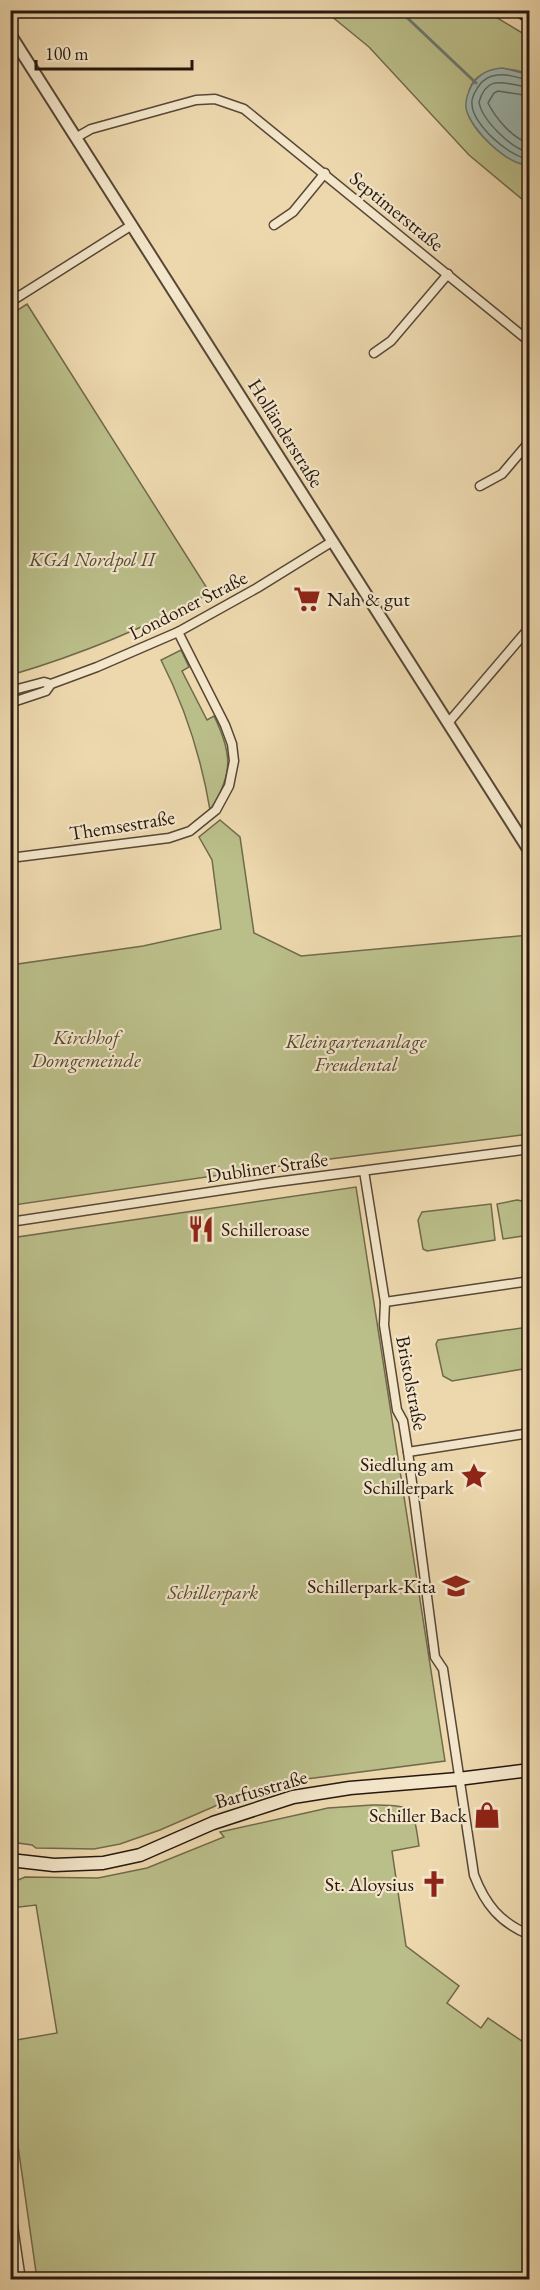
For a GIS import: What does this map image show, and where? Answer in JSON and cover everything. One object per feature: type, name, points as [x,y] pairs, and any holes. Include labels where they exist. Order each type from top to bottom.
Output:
[{"type":"main road","points":[[519,10],[530,17]]},
{"type":"main road","name":"Barfusstraße","points":[[10,1860],[60,1865],[103,1863],[140,1855],[213,1823],[293,1797],[350,1788],[530,1770]]},
{"type":"street","name":"Holländerstraße","points":[[10,34],[530,852]]},
{"type":"street","name":"Septimerstraße","points":[[77,137],[91,129],[196,100],[215,99],[231,103],[253,114],[530,342]]},
{"type":"street","name":"Septimerstraße","points":[[274,225],[293,212],[325,173]]},
{"type":"street","points":[[10,302],[132,225]]},
{"type":"street","name":"Septimerstraße","points":[[374,353],[391,341],[448,274]]},
{"type":"street","points":[[480,486],[502,474],[530,441]]},
{"type":"street","name":"Londoner Straße","points":[[10,703],[46,691],[51,684],[178,632],[257,588],[333,541]]},
{"type":"street","points":[[448,723],[530,627]]},
{"type":"street","name":"Themsestraße","points":[[10,858],[169,837],[190,831],[216,810],[231,778],[234,753],[225,725],[178,632]]},
{"type":"street","name":"Londoner Straße","points":[[10,691],[44,682],[51,684]]},
{"type":"street","name":"Dubliner Straße","points":[[10,1222],[364,1170],[530,1149]]},
{"type":"street","name":"Bristolstraße","points":[[364,1170],[385,1302],[384,1325],[397,1410],[403,1421],[408,1452],[435,1657],[442,1669],[471,1861],[480,1890],[489,1906],[504,1922],[530,1935]]},
{"type":"street","points":[[385,1302],[530,1281]]},
{"type":"street","points":[[408,1452],[530,1433]]},
{"type":"street","points":[[10,2205],[21,2280]]},
{"type":"green space","points":[[325,11],[486,11],[529,37],[529,75],[500,69],[482,74],[470,88],[467,111],[477,130],[502,154],[521,164],[529,165],[529,205],[469,155],[369,47]]},
{"type":"green space","name":"KGA Nordpol II","points":[[27,304],[210,593],[112,639],[62,659],[11,675],[10,315]]},
{"type":"green space","points":[[181,650],[189,667],[182,671],[207,720],[214,716],[227,753],[227,774],[210,810],[192,733],[161,660]]},
{"type":"green space","name":"Kleingartenanlage Freudental","points":[[220,820],[240,837],[254,933],[301,956],[529,935],[529,1134],[322,1160],[14,1205],[10,1187],[11,965],[143,946],[221,929],[212,860],[199,837]]},
{"type":"green space","name":"Schillerpark","points":[[356,1187],[445,1761],[291,1781],[229,1800],[160,1830],[120,1844],[94,1849],[36,1848],[32,1845],[11,1842],[11,1238]]},
{"type":"green space","points":[[522,1201],[529,1220],[529,1235],[503,1239],[497,1204]]},
{"type":"green space","points":[[491,1204],[495,1240],[427,1251],[423,1249],[418,1220],[422,1212]]},
{"type":"green space","points":[[528,1327],[529,1368],[452,1381],[443,1376],[436,1344],[438,1340]]},
{"type":"green space","points":[[372,1805],[403,1807],[409,1810],[415,1822],[419,1846],[392,1851],[406,1946],[459,1986],[447,2003],[481,2028],[488,2018],[529,2046],[529,2267],[512,2280],[37,2279],[11,2097],[11,2041],[57,2033],[36,1905],[11,1908],[11,1883],[25,1877],[98,1878],[147,1868],[224,1837],[220,1832],[328,1808]]},
{"type":"water","points":[[503,68],[529,75],[529,165],[500,153],[474,126],[466,108],[467,96],[478,77],[493,69]]},
{"type":"waterway","points":[[399,10],[476,83]]},
{"type":"place","name":"Nah & gut","points":[[307,599]]},
{"type":"place","name":"Schilleroase","points":[[201,1229]]},
{"type":"place","name":"Siedlung am Schillerpark","points":[[474,1476]]},
{"type":"place","name":"Schillerpark-Kita","points":[[456,1586]]},
{"type":"place","name":"Schiller Back","points":[[487,1815]]},
{"type":"place","name":"St. Aloysius","points":[[434,1884]]},
{"type":"park label","name":"Kirchhof Domgemeinde","points":[[86,1048]]}]
